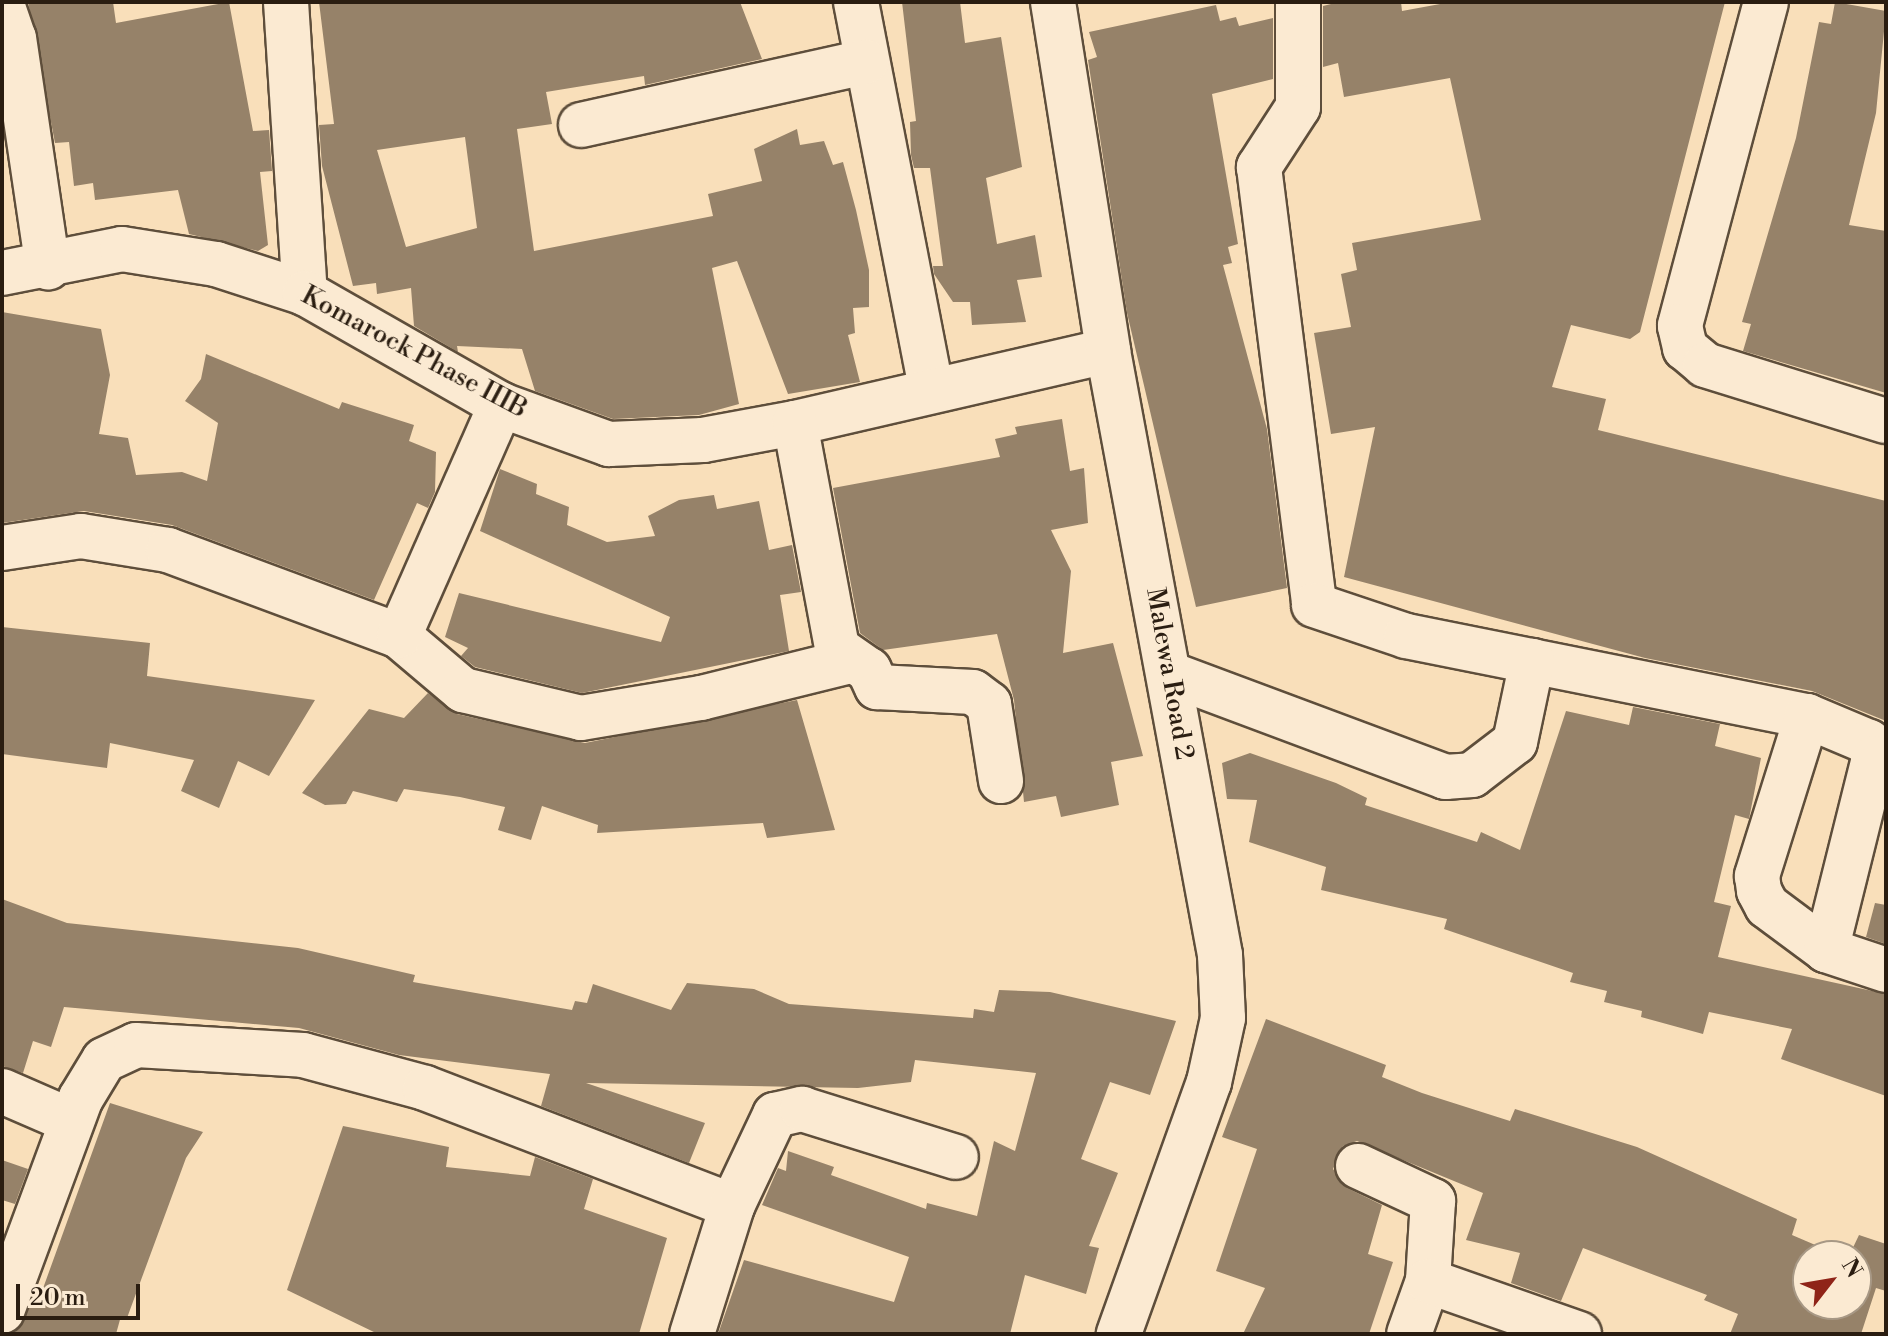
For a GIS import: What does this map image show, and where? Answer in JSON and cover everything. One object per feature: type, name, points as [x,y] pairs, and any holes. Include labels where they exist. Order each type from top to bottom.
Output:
[{"type":"street","points":[[286,2],[305,293]]},
{"type":"street","points":[[856,2],[931,388]]},
{"type":"street","name":"Malewa Road 2","points":[[1053,2],[1108,351],[1220,955],[1223,1018],[1209,1082],[1119,1334]]},
{"type":"street","points":[[1298,2],[1298,107],[1259,167],[1314,605],[1406,636],[1807,716],[1869,742],[1874,758],[1826,950]]},
{"type":"street","points":[[1766,2],[1680,326],[1685,348],[1705,365],[1886,421]]},
{"type":"street","points":[[2,4],[14,38],[48,267]]},
{"type":"street","points":[[581,125],[866,62]]},
{"type":"street","name":"Komarock Phase IIIB","points":[[2,273],[48,267],[122,249],[167,252],[305,293],[501,405],[609,444],[703,440],[795,423],[931,388],[1108,351]]},
{"type":"street","points":[[399,636],[501,405]]},
{"type":"street","points":[[795,423],[837,648],[847,662]]},
{"type":"street","points":[[2,548],[81,536],[168,550],[399,636],[463,690],[581,718],[701,698],[847,662],[869,670],[877,687],[973,692],[989,704],[1001,781]]},
{"type":"street","points":[[1170,674],[1445,777],[1472,775],[1515,742],[1532,661]]},
{"type":"street","points":[[1807,716],[1757,876],[1767,906],[1826,950],[1886,970]]},
{"type":"street","points":[[2,1311],[71,1121],[104,1060],[136,1045],[303,1055],[425,1088],[732,1206]]},
{"type":"street","points":[[2,1091],[71,1121]]},
{"type":"street","points":[[692,1334],[732,1206],[767,1123],[785,1110],[802,1109],[956,1157]]},
{"type":"street","points":[[1358,1166],[1433,1201],[1428,1281],[1409,1334]]},
{"type":"street","points":[[1428,1281],[1579,1334]]},
{"type":"building","points":[[28,2],[113,2],[116,23],[229,2],[253,131],[269,130],[272,171],[260,172],[268,245],[258,251],[189,234],[178,190],[95,200],[93,183],[74,186],[69,142],[55,143]]},
{"type":"building","points":[[319,2],[740,2],[762,59],[645,85],[644,76],[546,92],[552,124],[517,129],[534,251],[713,216],[708,194],[762,181],[754,149],[797,129],[800,145],[824,141],[833,165],[843,162],[856,210],[869,270],[869,307],[853,308],[855,333],[848,335],[860,382],[788,394],[737,261],[712,268],[739,404],[699,415],[613,419],[535,391],[522,349],[457,346],[458,352],[414,326],[411,288],[377,294],[376,283],[353,286],[322,166],[319,125],[334,124]],"holes":[[[465,137],[477,228],[406,247],[377,150]]]},
{"type":"building","points":[[902,2],[960,2],[965,43],[1001,37],[1022,167],[986,178],[997,244],[1035,235],[1042,277],[1017,280],[1026,322],[972,325],[970,302],[953,302],[934,274],[933,266],[943,266],[930,168],[914,168],[911,155],[910,122],[916,121]]},
{"type":"building","points":[[1339,2],[1401,2],[1402,11],[1451,2],[1725,2],[1640,332],[1630,339],[1571,325],[1552,387],[1606,399],[1598,430],[1886,501],[1886,721],[1812,691],[1645,658],[1344,577],[1375,427],[1331,434],[1314,333],[1351,327],[1341,274],[1357,270],[1352,243],[1481,220],[1450,78],[1344,97],[1338,63],[1323,67],[1323,6]]},
{"type":"building","points":[[1835,2],[1886,11],[1876,113],[1849,225],[1886,231],[1886,393],[1743,351],[1751,324],[1742,322],[1796,138],[1819,22],[1831,24]]},
{"type":"building","points":[[1216,5],[1220,21],[1236,17],[1239,26],[1273,18],[1273,79],[1212,94],[1238,244],[1228,247],[1232,263],[1223,265],[1267,429],[1287,588],[1196,607],[1127,313],[1088,60],[1097,57],[1089,32]]},
{"type":"building","points":[[2,312],[101,329],[110,375],[99,434],[128,438],[136,475],[182,472],[207,481],[218,423],[185,401],[201,379],[206,354],[339,409],[342,402],[414,425],[409,441],[436,452],[435,492],[428,508],[417,503],[374,600],[172,525],[84,511],[2,523]]},
{"type":"building","points":[[1062,419],[1070,471],[1084,468],[1088,523],[1051,530],[1071,571],[1063,653],[1113,643],[1143,756],[1111,762],[1119,805],[1061,817],[1056,796],[1024,802],[1014,700],[997,634],[883,650],[860,633],[833,488],[1000,457],[995,439],[1017,434],[1015,427]]},
{"type":"building","points":[[500,469],[537,484],[536,494],[569,507],[567,525],[607,542],[655,536],[648,516],[679,500],[714,495],[717,509],[759,501],[769,550],[792,545],[801,592],[780,595],[789,651],[582,693],[475,667],[461,656],[468,648],[445,637],[459,593],[661,642],[670,617],[480,531]]},
{"type":"building","points":[[2,627],[150,643],[147,676],[315,700],[269,776],[238,761],[219,808],[181,791],[194,760],[110,743],[107,768],[2,754]]},
{"type":"building","points":[[428,693],[457,714],[585,743],[797,700],[835,830],[767,838],[763,823],[597,833],[598,825],[542,806],[531,840],[498,830],[505,807],[460,797],[404,789],[397,802],[353,791],[346,804],[325,805],[302,793],[369,709],[404,718]]},
{"type":"building","points":[[1633,707],[1720,724],[1715,746],[1761,758],[1749,819],[1735,815],[1714,902],[1731,906],[1718,957],[1886,994],[1886,1096],[1781,1059],[1792,1029],[1709,1012],[1703,1034],[1641,1017],[1642,1011],[1604,1002],[1607,991],[1570,982],[1573,973],[1444,929],[1447,919],[1321,890],[1326,867],[1249,842],[1257,800],[1227,799],[1222,763],[1250,753],[1336,783],[1367,798],[1365,805],[1477,842],[1481,832],[1520,850],[1566,711],[1629,725]]},
{"type":"building","points":[[2,899],[67,923],[298,948],[415,975],[413,982],[572,1010],[575,1001],[587,1003],[593,984],[671,1010],[687,983],[754,989],[789,1004],[973,1018],[974,1009],[994,1012],[999,990],[1050,992],[1176,1021],[1150,1095],[1110,1082],[1081,1159],[1118,1173],[1089,1246],[1099,1248],[1086,1294],[1025,1275],[1010,1334],[718,1334],[744,1260],[894,1302],[909,1257],[762,1205],[778,1168],[786,1171],[788,1151],[834,1167],[831,1175],[926,1209],[927,1203],[977,1216],[994,1141],[1015,1151],[1036,1073],[915,1060],[911,1082],[858,1088],[586,1083],[705,1123],[689,1163],[541,1106],[550,1074],[399,1055],[299,1028],[64,1007],[51,1047],[33,1041],[23,1073],[2,1066]]},
{"type":"building","points":[[1875,903],[1886,905],[1886,944],[1866,937]]},
{"type":"building","points":[[1266,1019],[1386,1065],[1382,1077],[1422,1093],[1510,1121],[1515,1109],[1637,1147],[1797,1219],[1792,1235],[1804,1240],[1792,1240],[1792,1320],[1866,1320],[1861,1334],[1730,1334],[1738,1314],[1704,1300],[1707,1295],[1583,1248],[1561,1301],[1511,1283],[1520,1253],[1466,1240],[1483,1193],[1357,1141],[1343,1146],[1333,1169],[1347,1188],[1382,1205],[1368,1254],[1393,1262],[1369,1334],[1243,1334],[1265,1288],[1216,1271],[1257,1149],[1222,1137]]},
{"type":"building","points":[[110,1103],[203,1132],[186,1158],[127,1318],[121,1316],[116,1334],[15,1332],[32,1302],[37,1305]]},
{"type":"building","points":[[343,1126],[449,1147],[446,1167],[530,1176],[535,1157],[593,1179],[584,1209],[667,1238],[639,1334],[378,1334],[287,1290]]},
{"type":"building","points":[[2,1160],[28,1169],[15,1204],[2,1200]]},
{"type":"building","points":[[1859,1235],[1886,1244],[1886,1291],[1876,1288],[1872,1300],[1872,1240],[1857,1240]]}]
